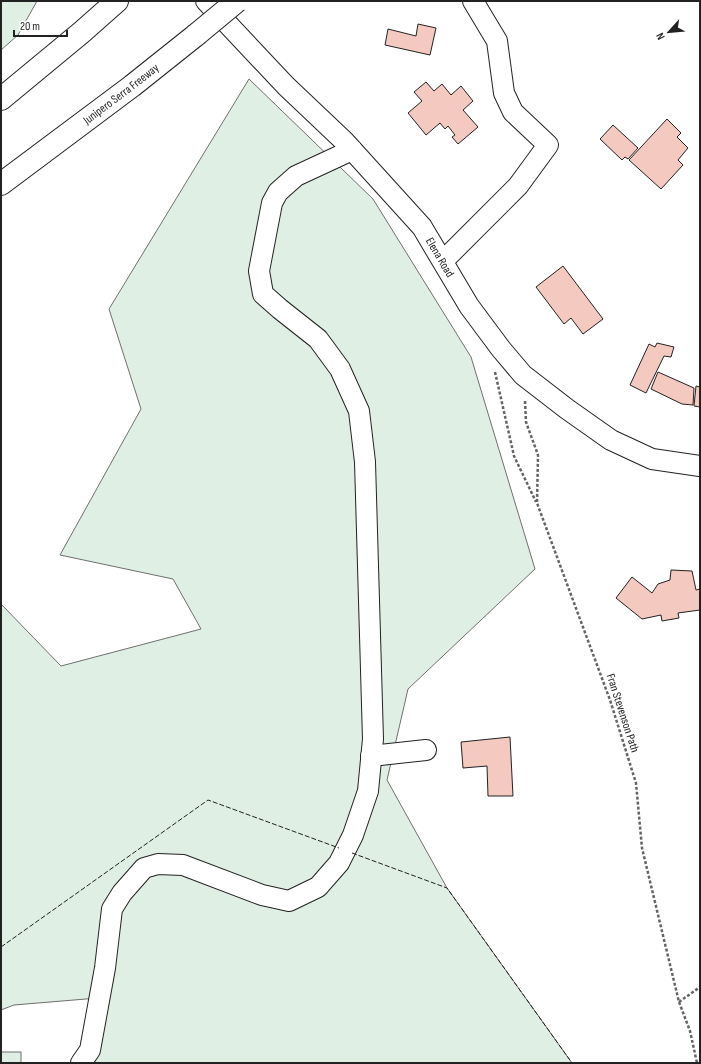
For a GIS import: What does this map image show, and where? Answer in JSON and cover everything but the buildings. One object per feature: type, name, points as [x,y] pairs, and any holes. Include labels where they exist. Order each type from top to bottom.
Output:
[{"type":"highway","points":[[1,99],[82,32],[116,1]]},
{"type":"highway","name":"Junipero Serra Freeway","points":[[1,184],[132,86],[237,1]]},
{"type":"street","name":"Elena Road","points":[[206,1],[286,86],[352,150],[422,227],[469,306],[501,349],[523,375],[567,409],[611,440],[652,459],[698,468]]},
{"type":"street","points":[[443,261],[518,186],[548,145],[513,112],[504,93],[497,42],[473,1]]},
{"type":"street","points":[[81,1063],[90,1050],[105,968],[112,909],[122,892],[144,868],[158,864],[183,865],[262,895],[289,901],[318,887],[339,863],[353,835],[368,790],[373,739],[365,462],[359,411],[340,369],[318,339],[280,309],[264,294],[260,271],[272,203],[278,192],[296,176],[352,150]]},
{"type":"street","points":[[371,756],[426,750]]},
{"type":"path","points":[[494,369],[514,456],[536,503]]},
{"type":"path","name":"Fran Stevenson Path","points":[[523,375],[526,422],[538,455],[536,503],[610,700],[636,783],[642,848],[679,1002],[690,1031],[697,1063]]},
{"type":"path","points":[[679,1002],[700,987]]},
{"type":"green space","points":[[1,1],[37,1],[18,35],[1,50]]},
{"type":"green space","points":[[249,79],[373,199],[471,357],[535,569],[408,689],[387,780],[447,888],[572,1063],[85,1063],[110,997],[14,1005],[1,1010],[1,604],[61,666],[201,629],[173,579],[60,555],[141,409],[109,309]]},
{"type":"green space","points":[[1,1052],[21,1052],[21,1063],[1,1063]]},
{"type":"fence","points":[[1,947],[208,800],[339,848]]},
{"type":"fence","points":[[352,853],[447,888],[572,1063]]}]
